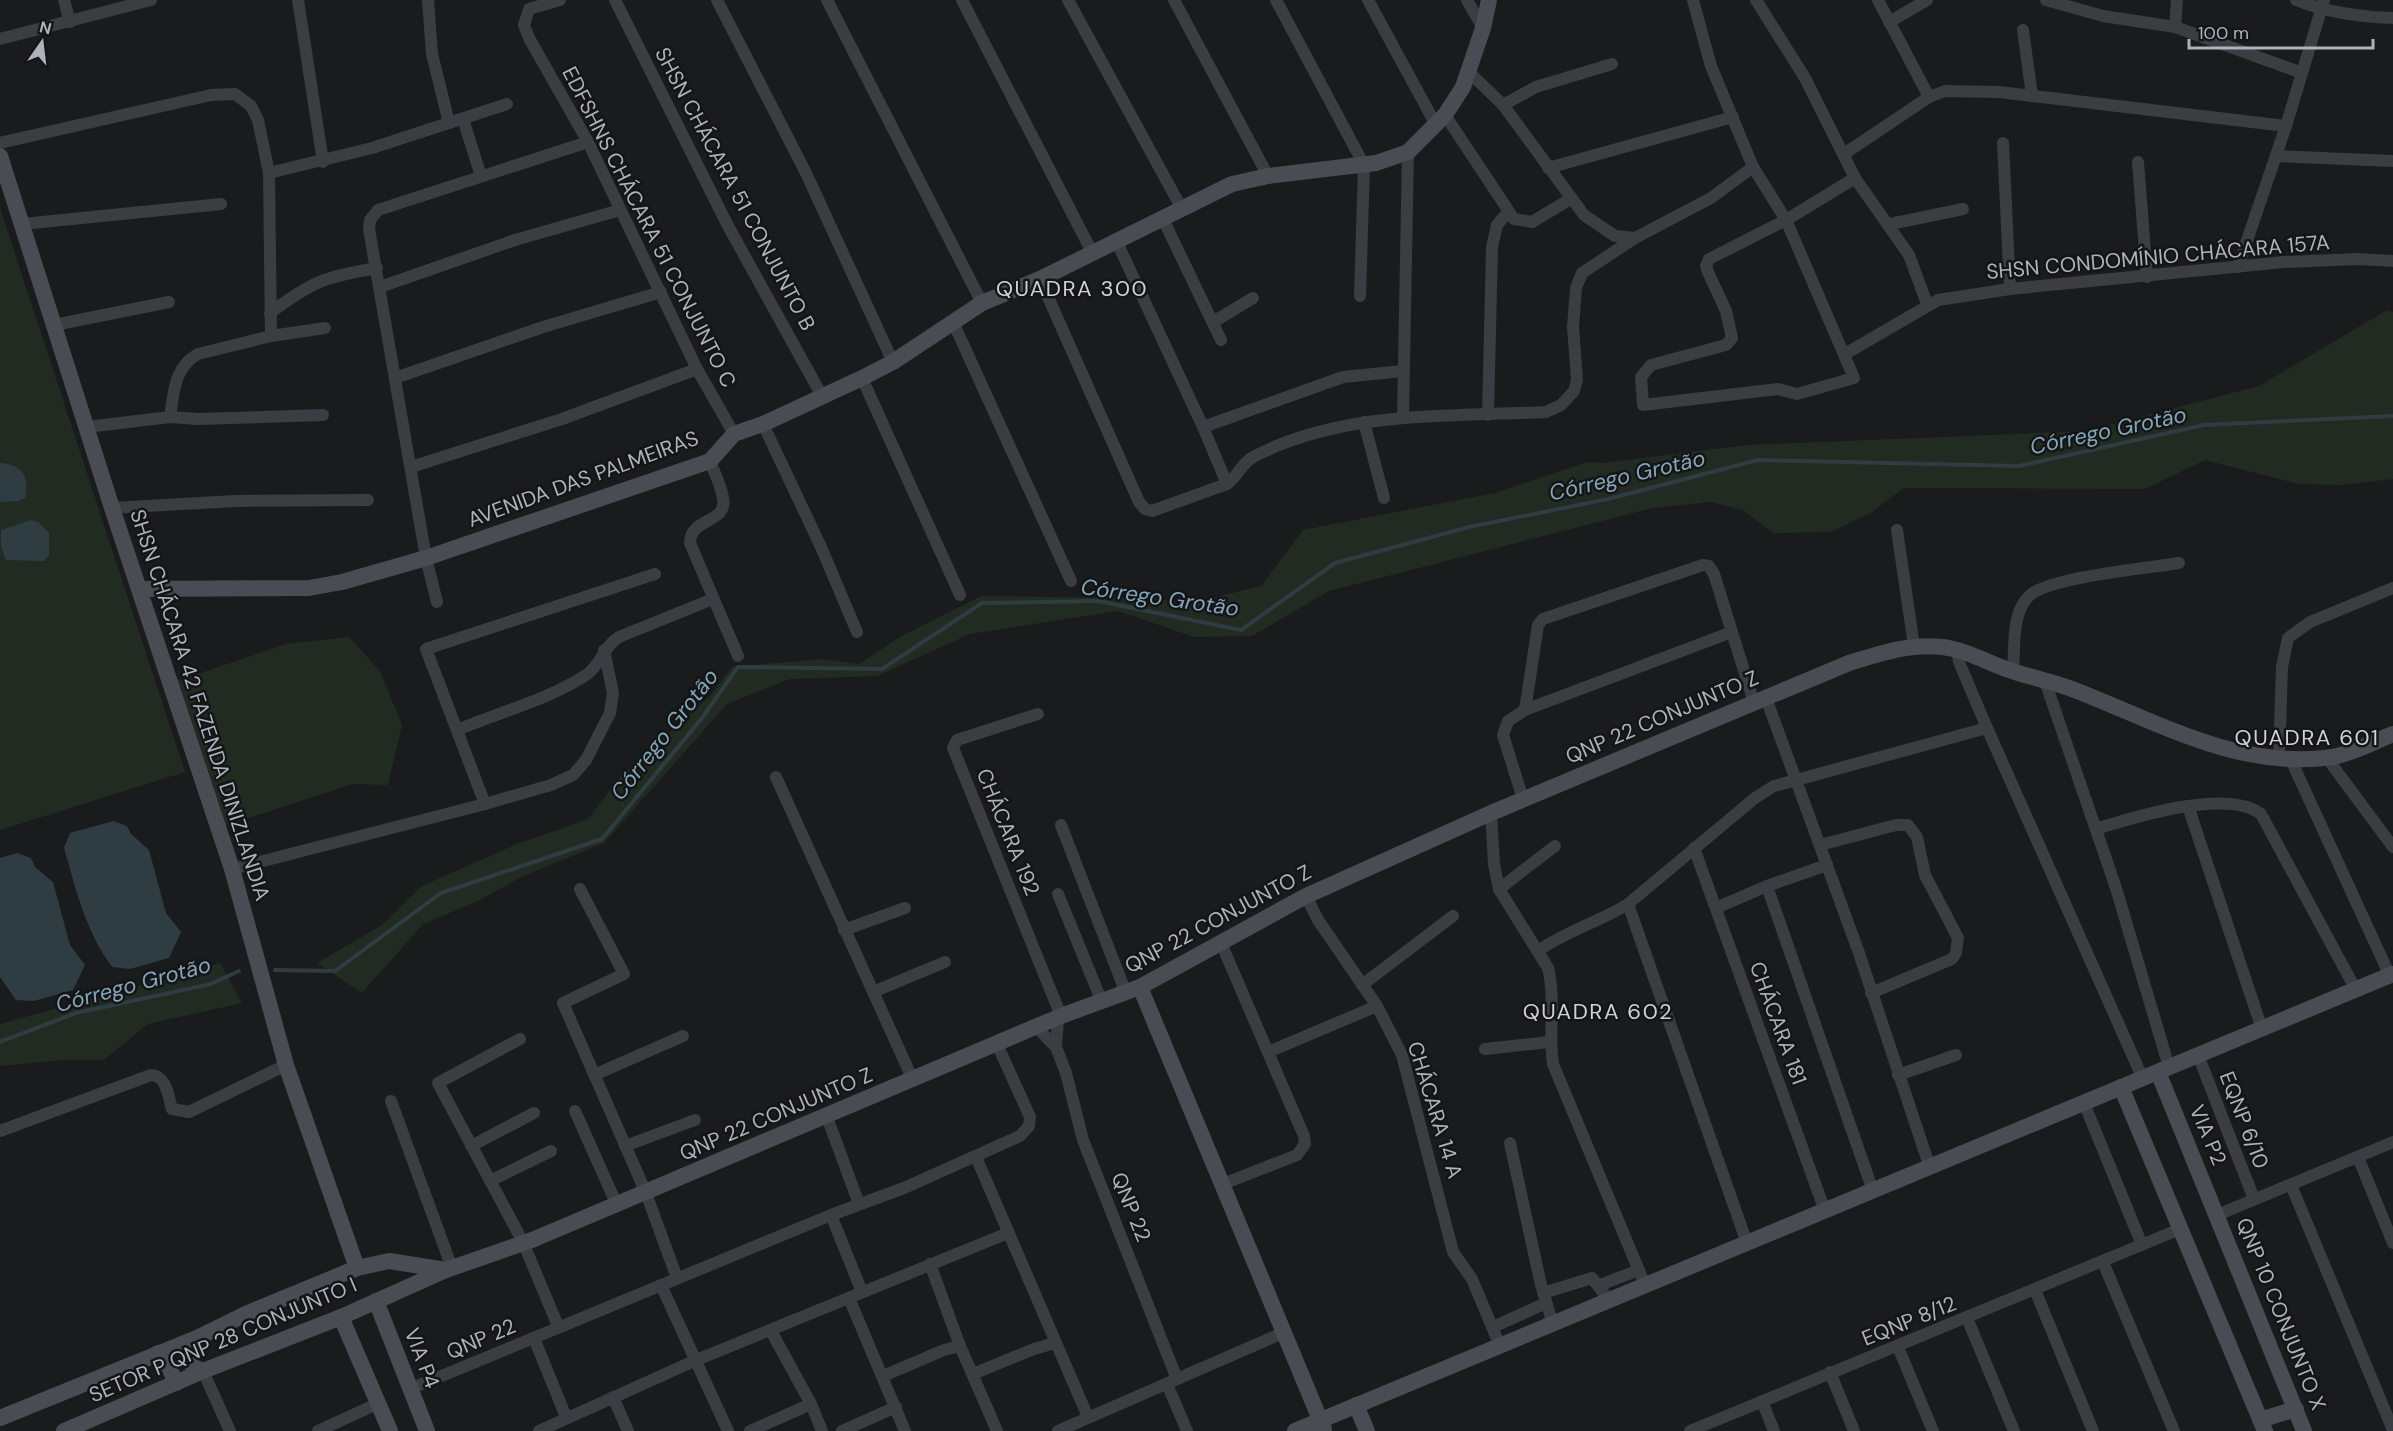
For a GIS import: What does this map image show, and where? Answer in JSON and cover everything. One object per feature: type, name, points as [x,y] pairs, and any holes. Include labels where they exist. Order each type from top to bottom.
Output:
[{"type":"street","points":[[64,0],[70,22]]},
{"type":"street","points":[[0,39],[151,0]]},
{"type":"street","points":[[298,0],[323,162]]},
{"type":"street","points":[[428,0],[432,54],[449,123]]},
{"type":"street","points":[[528,5],[560,0]]},
{"type":"street","name":"SHSN CHÁCARA 51 CONJUNTO B","points":[[615,0],[727,224],[822,396]]},
{"type":"street","points":[[717,0],[806,173],[893,362]]},
{"type":"street","points":[[827,0],[982,303]]},
{"type":"street","points":[[962,0],[1092,252]]},
{"type":"street","points":[[1068,0],[1182,209]]},
{"type":"street","points":[[1174,0],[1268,176]]},
{"type":"street","points":[[1276,0],[1364,165],[1360,296]]},
{"type":"street","points":[[1368,0],[1440,120],[1508,212],[1519,221],[1532,222],[1572,198]]},
{"type":"street","points":[[1467,0],[1483,28]]},
{"type":"street","name":"AVENIDA DAS PALMEIRAS","points":[[141,589],[309,588],[342,582],[426,558],[710,461],[734,434],[763,424],[862,378],[893,362],[982,303],[1040,279],[1232,184],[1268,176],[1364,165],[1408,152],[1440,120],[1463,87],[1483,28],[1489,0]]},
{"type":"street","points":[[1693,0],[1711,66],[1753,167],[1786,220],[1854,378],[1797,394],[1778,388],[1643,405],[1641,377],[1651,365],[1726,345],[1732,338],[1726,311],[1706,266],[1709,260],[1786,220],[1855,178]]},
{"type":"street","points":[[1756,0],[1805,78],[1855,178],[1890,224],[1909,255],[1927,304],[1845,354]]},
{"type":"street","points":[[1878,0],[1929,97]]},
{"type":"street","points":[[1889,22],[1928,0]]},
{"type":"street","points":[[2046,0],[2103,16],[2175,27],[2302,73]]},
{"type":"street","points":[[2175,27],[2177,0]]},
{"type":"street","points":[[2296,0],[2322,4],[2360,17],[2393,18]]},
{"type":"street","points":[[2238,267],[2286,126],[2322,4]]},
{"type":"street","name":"EDFSHNS CHÁCARA 51 CONJUNTO C","points":[[528,5],[524,25],[529,38],[588,142],[697,369],[734,434]]},
{"type":"street","points":[[2023,30],[2032,96]]},
{"type":"street","points":[[1503,105],[1536,87],[1612,64]]},
{"type":"street","points":[[1469,72],[1503,105],[1548,168],[1594,224],[1615,236],[1635,238]]},
{"type":"street","points":[[1844,154],[1929,97],[1945,91],[1967,90],[2032,96],[2286,126]]},
{"type":"street","points":[[0,143],[211,95],[235,94],[251,106],[258,120],[269,173],[271,336]]},
{"type":"street","points":[[269,173],[323,162],[372,148],[507,104]]},
{"type":"street","points":[[1548,168],[1733,117]]},
{"type":"street","points":[[463,119],[481,176]]},
{"type":"street","points":[[437,602],[426,558],[369,229],[370,220],[378,210],[588,142]]},
{"type":"street","points":[[2003,143],[2010,289]]},
{"type":"street","points":[[1402,417],[1408,152]]},
{"type":"street","name":"SHSN CHÁCARA 42 FAZENDA DINIZLANDIA","points":[[0,156],[112,508],[141,589],[232,869],[286,1065],[357,1268]]},
{"type":"street","points":[[2276,156],[2393,161]]},
{"type":"street","points":[[2138,162],[2147,277]]},
{"type":"street","points":[[1040,279],[1139,502],[1145,509],[1152,511],[1227,484],[1237,477],[1243,465],[1256,455],[1300,439],[1364,422],[1402,417],[1546,412],[1561,405],[1574,391],[1577,380],[1573,327],[1576,288],[1582,273],[1635,238],[1711,198],[1753,167]]},
{"type":"street","points":[[22,224],[221,204]]},
{"type":"street","points":[[1890,224],[1963,209]]},
{"type":"street","points":[[380,287],[515,240],[620,210]]},
{"type":"street","points":[[1488,415],[1492,247],[1497,225],[1508,212]]},
{"type":"street","points":[[1163,219],[1221,340]]},
{"type":"street","points":[[1116,240],[1227,484]]},
{"type":"street","name":"SHSN CONDOMÍNIO CHÁCARA 157A","points":[[1927,304],[2010,289],[2238,267],[2323,260],[2393,261]]},
{"type":"street","points":[[270,313],[312,283],[337,275],[377,268]]},
{"type":"street","points":[[395,378],[543,327],[662,292]]},
{"type":"street","points":[[1213,322],[1253,298]]},
{"type":"street","points":[[54,325],[169,302]]},
{"type":"street","points":[[952,322],[1071,581]]},
{"type":"street","points":[[170,417],[178,374],[187,360],[198,354],[271,336],[326,328]]},
{"type":"street","points":[[411,467],[562,419],[697,369]]},
{"type":"street","points":[[1203,427],[1343,377],[1403,371]]},
{"type":"street","points":[[862,378],[960,595]]},
{"type":"street","points":[[87,427],[170,417],[198,419],[323,415]]},
{"type":"street","points":[[1364,422],[1384,498]]},
{"type":"street","points":[[763,424],[821,547],[856,632]]},
{"type":"street","points":[[710,461],[723,496],[723,509],[721,514],[693,530],[690,543],[738,656]]},
{"type":"street","points":[[112,508],[235,501],[368,500]]},
{"type":"street","points":[[1897,530],[1914,646]]},
{"type":"street","points":[[2013,672],[2020,609],[2029,596],[2043,588],[2072,580],[2179,563]]},
{"type":"street","points":[[1525,710],[1538,625],[1551,615],[1703,565],[1709,566],[1714,574],[1732,632],[1820,845],[1930,1168]]},
{"type":"street","points":[[485,804],[426,649],[655,574]]},
{"type":"street","points":[[1600,1285],[1642,1278],[1747,1243],[2391,975],[2285,760],[2282,667],[2288,638],[2310,622],[2393,588]]},
{"type":"street","points":[[457,730],[569,685],[588,674],[604,650],[619,637],[713,599]]},
{"type":"street","points":[[1523,799],[1503,735],[1508,721],[1525,710],[1732,632]]},
{"type":"street","name":"QNP 22 CONJUNTO Z","points":[[449,1268],[617,1205],[827,1117],[910,1074],[997,1044],[1060,1017],[1133,990],[1306,896],[1523,799],[1849,663],[1914,646],[1957,650],[2198,739],[2241,753],[2285,760],[2327,758],[2393,734]]},
{"type":"street","points":[[232,869],[485,804],[551,785],[573,775],[580,768],[610,713],[613,693],[604,650]]},
{"type":"street","points":[[1957,650],[1959,662],[1987,728],[2157,1073]]},
{"type":"street","points":[[2045,681],[2116,888],[2157,1073]]},
{"type":"street","name":"CHÁCARA 192","points":[[1038,714],[957,740],[953,748],[1060,1017]]},
{"type":"street","points":[[1538,951],[1557,937],[1609,916],[1628,904],[1755,798],[1773,786],[1794,778],[1987,728]]},
{"type":"street","points":[[2327,758],[2393,847]]},
{"type":"street","points":[[776,777],[910,1074]]},
{"type":"street","points":[[2096,829],[2151,813],[2188,806],[2246,805],[2261,814],[2356,990]]},
{"type":"street","points":[[2188,806],[2262,1029]]},
{"type":"street","points":[[1491,813],[1494,864],[1499,889],[1548,968],[1551,981],[1550,1042],[1558,1080],[1642,1278]]},
{"type":"street","points":[[1061,825],[1133,990],[1223,1184],[1323,1426]]},
{"type":"street","points":[[1820,845],[1896,825],[1908,825],[1917,837],[1925,875],[1958,938],[1956,953],[1952,959],[1871,993]]},
{"type":"street","points":[[1499,889],[1555,846]]},
{"type":"street","name":"CHÁCARA 181","points":[[1694,848],[1825,1210]]},
{"type":"street","points":[[1716,908],[1767,886],[1827,865]]},
{"type":"street","name":"CHÁCARA 181","points":[[1767,886],[1873,1191]]},
{"type":"street","points":[[580,889],[624,974],[563,1003],[646,1193],[677,1278]]},
{"type":"street","points":[[1058,894],[1102,1002]]},
{"type":"street","name":"CHÁCARA 14 A","points":[[1306,896],[1318,920],[1377,1006],[1407,1070],[1453,1252],[1472,1279],[1500,1346]]},
{"type":"street","points":[[1628,904],[1747,1243]]},
{"type":"street","points":[[844,930],[905,908]]},
{"type":"street","points":[[1362,985],[1453,916]]},
{"type":"street","points":[[1221,942],[1305,1144],[1297,1155],[1223,1184]]},
{"type":"street","points":[[873,992],[945,962]]},
{"type":"street","points":[[1268,1052],[1377,1006]]},
{"type":"street","name":"QNP 22","points":[[1056,1047],[1060,1017]]},
{"type":"street","name":"QNP 22","points":[[1036,1027],[1056,1047],[1066,1073],[1083,1140],[1172,1381],[1187,1431]]},
{"type":"street","points":[[594,1075],[683,1036]]},
{"type":"street","points":[[520,1039],[438,1083],[523,1242],[558,1326]]},
{"type":"street","points":[[1485,1049],[1550,1042]]},
{"type":"street","name":"QNP 22","points":[[410,1389],[558,1326],[976,1157],[1020,1136],[1029,1126],[1030,1118],[997,1044]]},
{"type":"street","points":[[1898,1075],[1956,1055]]},
{"type":"street","name":"EQNP 6/10","points":[[2198,1056],[2254,1199]]},
{"type":"street","points":[[0,1131],[152,1075],[164,1080],[172,1109],[189,1112],[286,1065]]},
{"type":"street","name":"VIA P2","points":[[2157,1073],[2217,1215]]},
{"type":"street","points":[[2121,1087],[2262,1426],[2296,1409]]},
{"type":"street","points":[[0,1418],[197,1338],[248,1313],[357,1268],[391,1261],[449,1268],[391,1101]]},
{"type":"street","points":[[2084,1102],[2142,1245]]},
{"type":"street","points":[[574,1111],[617,1205]]},
{"type":"street","points":[[471,1146],[534,1113]]},
{"type":"street","points":[[827,1117],[859,1204]]},
{"type":"street","points":[[625,1146],[695,1120]]},
{"type":"street","name":"EQNP 6/10","points":[[2217,1215],[2393,1142]]},
{"type":"street","points":[[1510,1143],[1552,1324]]},
{"type":"street","points":[[490,1181],[551,1151]]},
{"type":"street","points":[[976,1157],[1088,1417]]},
{"type":"street","points":[[2358,1157],[2393,1243]]},
{"type":"street","points":[[2291,1185],[2393,1430]]},
{"type":"street","points":[[831,1215],[862,1292]]},
{"type":"street","name":"QNP 10 CONJUNTO X","points":[[2217,1215],[2296,1409],[2302,1431]]},
{"type":"street","name":"EQNP 8/12","points":[[1692,1431],[2180,1229]]},
{"type":"street","points":[[539,1431],[694,1361],[1008,1233]]},
{"type":"street","points":[[391,1261],[398,1265],[405,1278],[401,1292]]},
{"type":"street","points":[[2103,1262],[2174,1431]]},
{"type":"street","points":[[930,1264],[960,1346],[997,1431]]},
{"type":"street","name":"SETOR P QNP 28 CONJUNTO I","points":[[64,1431],[203,1371],[401,1292],[449,1268]]},
{"type":"street","points":[[1493,1327],[1545,1298],[1589,1278],[1595,1279],[1609,1300]]},
{"type":"street","points":[[1295,1431],[1323,1426],[1356,1406],[1609,1300],[1642,1278]]},
{"type":"street","points":[[661,1285],[728,1431]]},
{"type":"street","points":[[2034,1290],[2093,1431]]},
{"type":"street","points":[[849,1298],[905,1431]]},
{"type":"street","name":"VIA P4","points":[[376,1301],[427,1431]]},
{"type":"street","points":[[341,1317],[390,1431]]},
{"type":"street","points":[[1967,1318],[2014,1431]]},
{"type":"street","points":[[771,1331],[811,1404],[822,1431]]},
{"type":"street","points":[[1058,1431],[1285,1332]]},
{"type":"street","points":[[197,1338],[188,1349],[188,1359],[194,1367],[203,1371],[230,1431]]},
{"type":"street","name":"QNP 22","points":[[534,1338],[566,1417]]},
{"type":"street","points":[[973,1374],[1034,1349],[1055,1343]]},
{"type":"street","points":[[883,1376],[944,1350],[960,1346]]},
{"type":"street","points":[[1898,1347],[1933,1431]]},
{"type":"street","points":[[158,1353],[170,1366],[176,1383]]},
{"type":"street","points":[[1830,1372],[1854,1431]]},
{"type":"street","points":[[613,1397],[628,1431]]},
{"type":"street","points":[[1762,1401],[1774,1431]]},
{"type":"street","points":[[318,1431],[379,1403]]},
{"type":"street","points":[[750,1431],[811,1404]]},
{"type":"street","points":[[1356,1406],[1366,1431]]},
{"type":"street","points":[[842,1431],[896,1407]]},
{"type":"shaded area","points":[[0,208],[185,772],[0,830]]},
{"type":"shaded area","points":[[2387,310],[2393,312],[2393,479],[2341,485],[2299,484],[2205,460],[2145,489],[1904,488],[1872,512],[1831,532],[1773,533],[1743,510],[1711,502],[1653,508],[1329,591],[1252,636],[1194,637],[1118,611],[970,634],[877,676],[790,679],[727,704],[604,843],[523,876],[476,902],[423,924],[362,993],[317,963],[382,925],[422,886],[517,844],[588,819],[620,777],[711,695],[732,667],[822,659],[859,664],[900,637],[981,596],[1147,598],[1192,603],[1261,586],[1303,530],[1494,493],[1588,462],[1602,463],[1747,445],[2087,431],[2259,386]]},
{"type":"shaded area","points":[[0,463],[14,466],[23,473],[26,484],[25,498],[19,501],[0,502]]},
{"type":"shaded area","points":[[31,520],[38,522],[49,533],[49,555],[44,561],[6,560],[1,546],[1,530]]},
{"type":"shaded area","points":[[349,637],[380,671],[402,725],[388,785],[353,784],[224,826],[177,681],[286,644]]},
{"type":"shaded area","points":[[113,821],[127,826],[131,834],[149,850],[166,913],[181,932],[169,958],[130,969],[112,967],[95,940],[64,848],[70,833]]},
{"type":"shaded area","points":[[17,853],[31,858],[35,867],[53,882],[70,945],[85,965],[73,990],[34,1001],[16,1000],[0,977],[0,858]]},
{"type":"shaded area","points":[[220,963],[242,1003],[148,1024],[104,1060],[63,1060],[0,1066],[0,1024]]},
{"type":"waterway","name":"Córrego Grotão","points":[[275,970],[335,971],[441,893],[602,839],[702,718],[738,667],[882,669],[982,603],[1098,601],[1241,630],[1335,563],[1469,527],[1608,499],[1758,460],[2019,466],[2204,425],[2393,416]]},
{"type":"waterway","name":"Córrego Grotão","points":[[0,1042],[76,1013],[211,984],[239,971]]},
{"type":"district","name":"QUADRA 300","points":[[1072,288]]},
{"type":"district","name":"QUADRA 601","points":[[2307,737]]},
{"type":"district","name":"QUADRA 602","points":[[1598,1011]]}]
